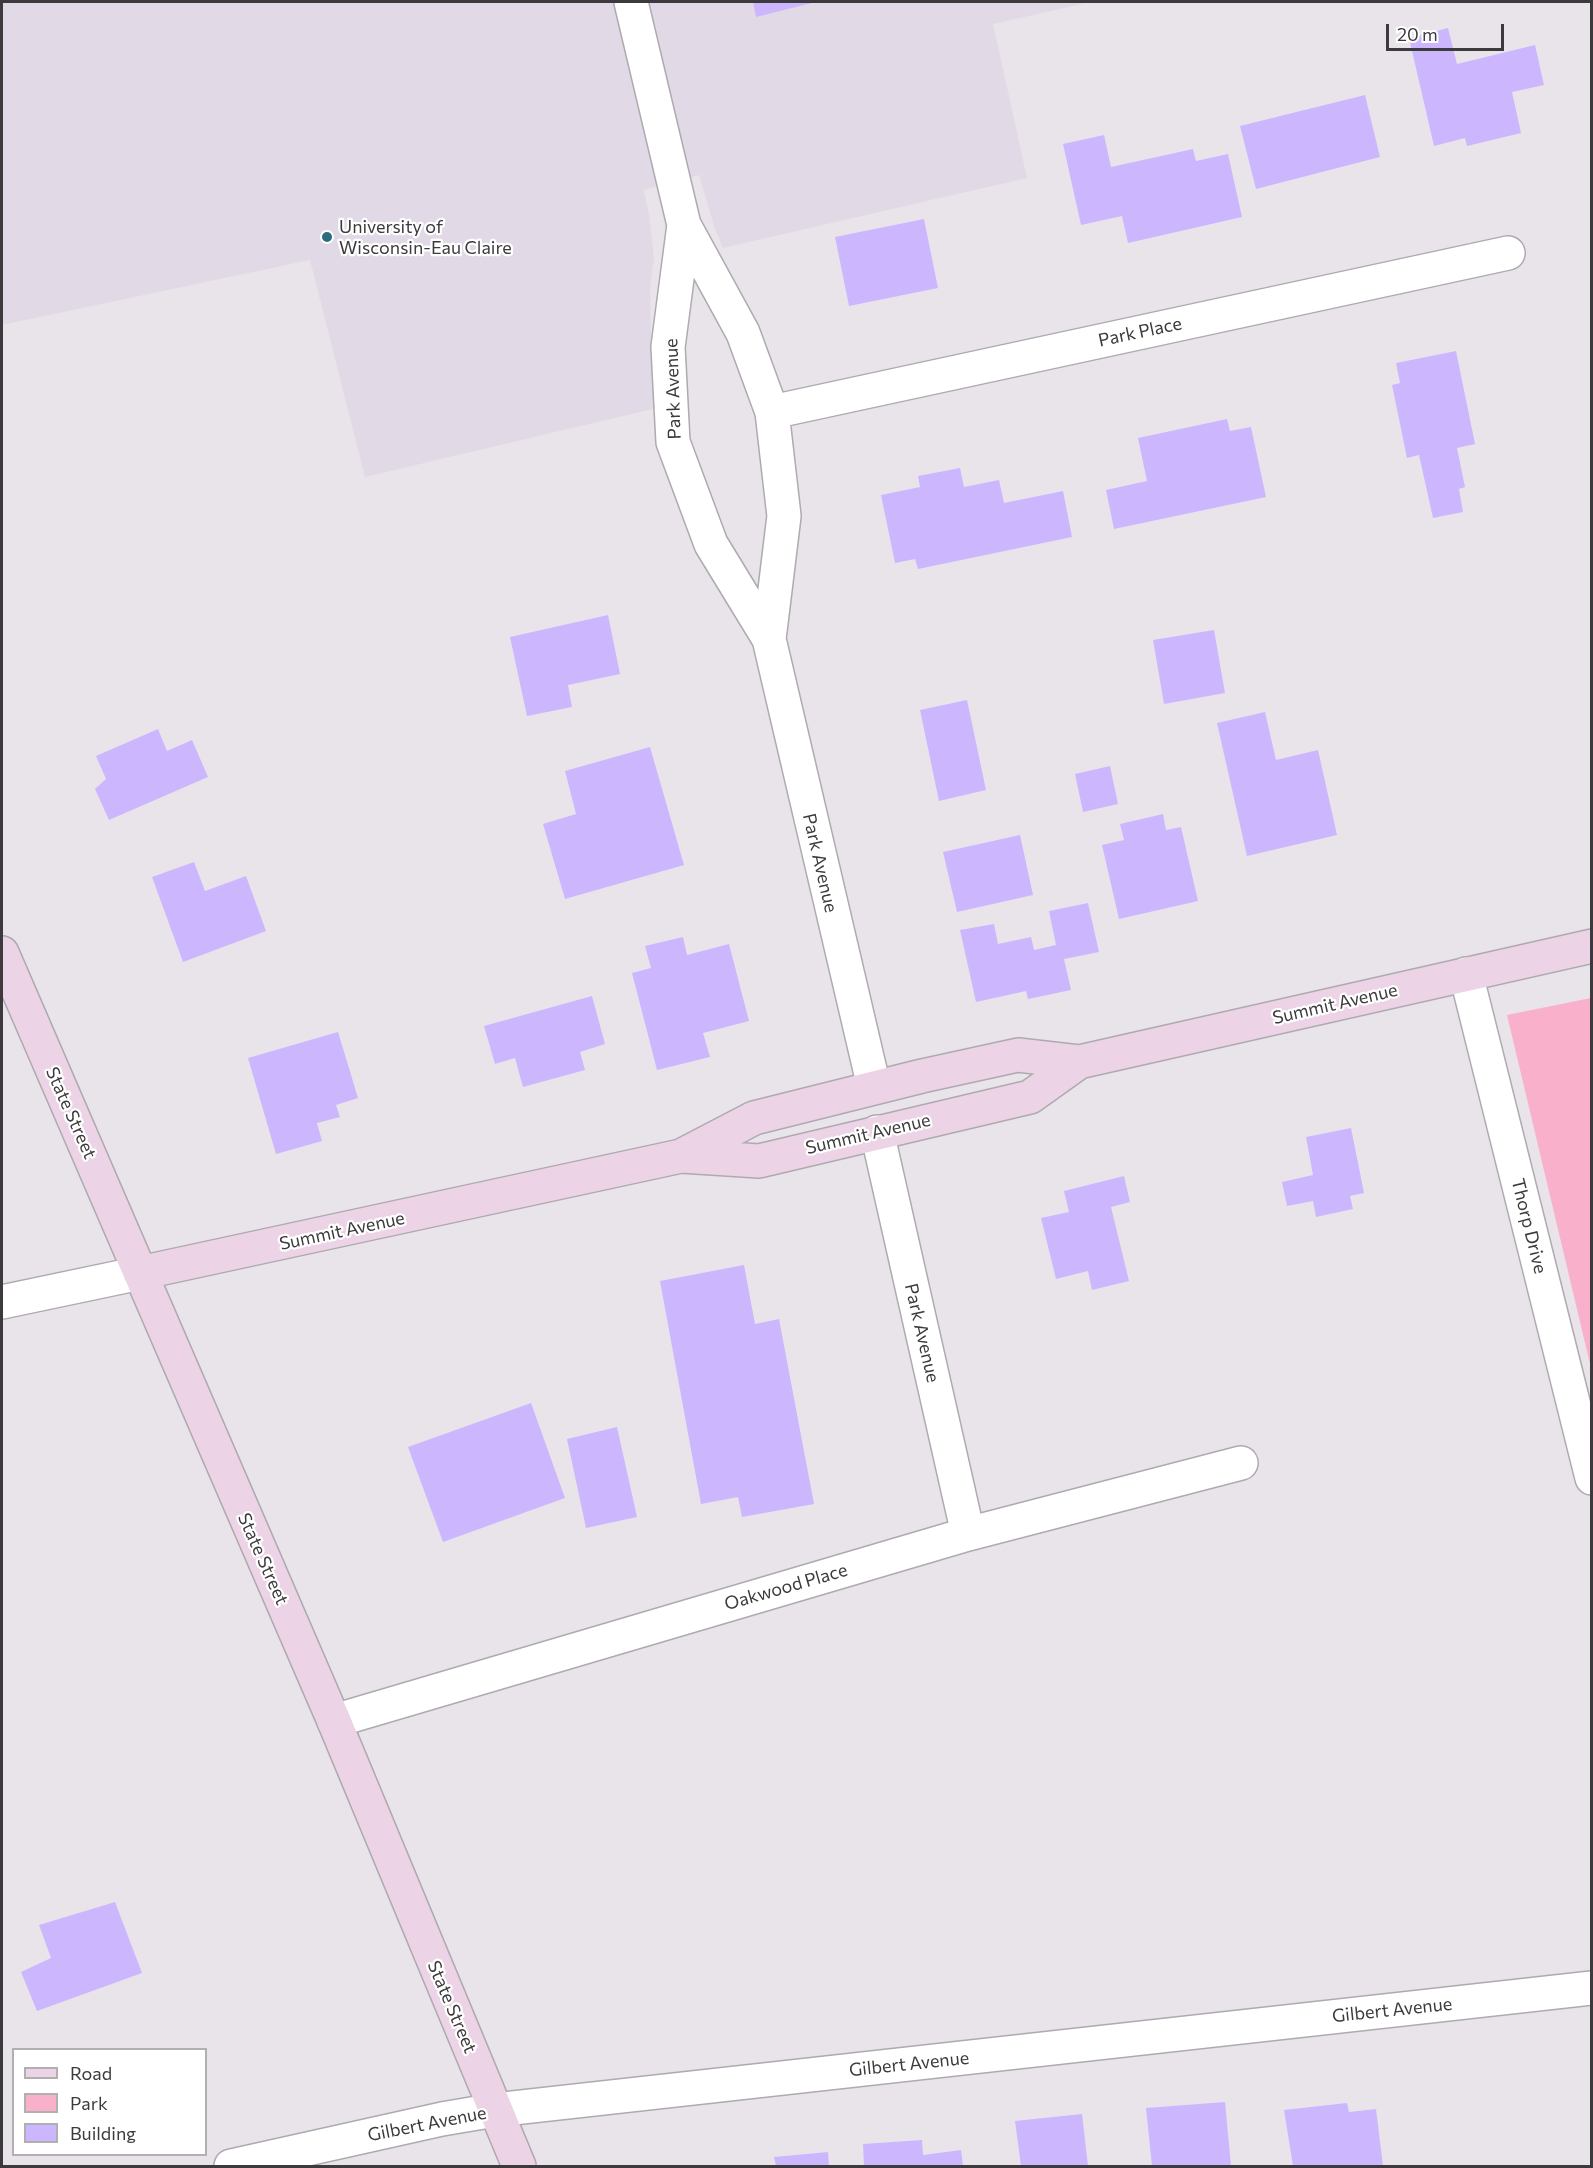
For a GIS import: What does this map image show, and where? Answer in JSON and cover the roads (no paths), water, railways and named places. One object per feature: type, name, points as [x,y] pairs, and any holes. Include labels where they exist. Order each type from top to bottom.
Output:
[{"type":"main road","name":"Summit Avenue","points":[[140,1273],[681,1156],[754,1118],[874,1087],[1018,1055],[1079,1062],[1592,946]]},
{"type":"main road","name":"State Street","points":[[2,954],[334,1721],[519,2166]]},
{"type":"main road","name":"Summit Avenue","points":[[681,1156],[759,1161],[1030,1096],[1079,1062]]},
{"type":"street","name":"Park Avenue","points":[[631,2],[684,225],[743,333],[772,412],[784,516],[769,639]]},
{"type":"street","name":"Park Avenue","points":[[684,225],[668,347],[673,442],[711,544],[769,639],[874,1087]]},
{"type":"street","name":"Park Place","points":[[772,412],[1508,253]]},
{"type":"street","name":"Thorp Drive","points":[[1466,974],[1592,1478]]},
{"type":"street","name":"Park Avenue","points":[[877,1132],[968,1534]]},
{"type":"street","name":"Summit Avenue","points":[[2,1302],[140,1273]]},
{"type":"street","name":"Oakwood Place","points":[[334,1721],[968,1534],[1241,1463]]},
{"type":"street","name":"Gilbert Avenue","points":[[231,2166],[495,2110],[1592,1988]]},
{"type":"place","name":"University of Wisconsin-Eau Claire","points":[[327,237]]}]
